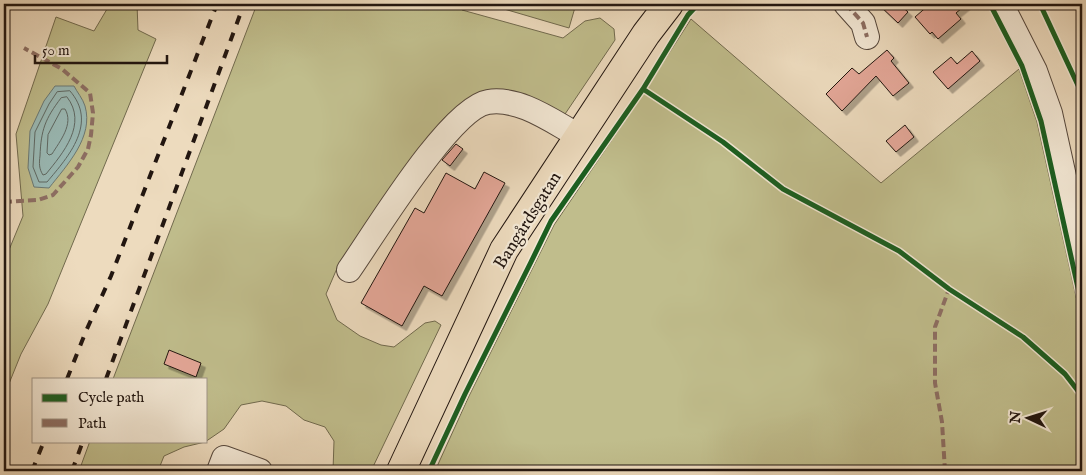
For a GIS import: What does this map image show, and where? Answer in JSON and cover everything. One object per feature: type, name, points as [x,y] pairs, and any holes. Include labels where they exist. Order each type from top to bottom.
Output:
[{"type":"main road","name":"Bangårdsgatan","points":[[646,34],[661,4]]},
{"type":"main road","name":"Bangårdsgatan","points":[[401,471],[504,250],[646,34],[669,4]]},
{"type":"street","points":[[846,4],[862,23],[867,37]]},
{"type":"street","points":[[1001,4],[1035,71],[1050,113],[1082,258]]},
{"type":"street","points":[[349,270],[431,151],[469,110],[487,102],[508,102],[529,109],[580,136]]},
{"type":"street","points":[[219,471],[224,458],[260,471]]},
{"type":"shaded area","points":[[110,4],[137,4],[138,30],[156,39],[48,304],[21,354],[4,396],[4,262],[23,216],[16,134],[56,17],[94,31]]},
{"type":"shaded area","points":[[257,4],[463,4],[462,10],[563,38],[585,21],[600,18],[614,29],[615,40],[561,120],[463,102],[444,118],[421,146],[338,266],[326,294],[337,320],[360,336],[381,345],[394,347],[425,323],[435,321],[441,325],[371,471],[333,471],[334,441],[325,427],[304,420],[286,406],[262,401],[241,405],[224,429],[208,440],[208,378],[113,378]]},
{"type":"shaded area","points":[[487,4],[576,4],[569,28]]},
{"type":"shaded area","points":[[691,19],[881,183],[1019,69],[1037,122],[1082,323],[1082,471],[435,471],[469,396],[554,225],[637,103]]},
{"type":"shaded area","points":[[90,442],[205,442],[184,447],[164,456],[158,471],[79,471]]},
{"type":"water","points":[[55,86],[74,86],[85,106],[87,117],[86,129],[71,160],[49,188],[34,187],[28,168],[30,131],[44,101]]},
{"type":"building","points":[[878,4],[899,4],[908,12],[898,23]]},
{"type":"building","points":[[930,4],[967,4],[956,13],[961,19],[938,39],[932,32],[930,34],[915,17]]},
{"type":"building","points":[[887,50],[894,58],[891,61],[909,83],[893,96],[876,76],[842,111],[826,94],[852,68],[859,74]]},
{"type":"building","points":[[972,51],[980,61],[948,89],[933,72],[951,57],[957,64]]},
{"type":"building","points":[[905,125],[914,137],[896,152],[886,141]]},
{"type":"building","points":[[456,144],[463,149],[450,166],[442,160]]},
{"type":"building","points":[[484,172],[505,183],[442,296],[424,286],[402,326],[361,303],[415,208],[424,213],[446,173],[475,189]]},
{"type":"building","points":[[169,350],[201,363],[196,377],[164,364]]},
{"type":"railway","points":[[67,378],[111,276],[217,4]]},
{"type":"railway","points":[[106,378],[244,4]]},
{"type":"railway","points":[[32,471],[44,442]]},
{"type":"railway","points":[[72,471],[83,442]]},
{"type":"marked path","points":[[846,4],[863,23],[867,37]]},
{"type":"marked path","points":[[4,202],[38,200],[53,195],[78,167],[88,149],[91,135],[93,113],[90,93],[62,69],[24,48]]},
{"type":"marked path","points":[[945,471],[942,422],[935,383],[935,327],[949,289]]},
{"type":"cycle path","points":[[429,471],[551,221],[643,89],[688,15],[698,4]]},
{"type":"cycle path","points":[[990,4],[1022,66],[1041,121],[1082,306]]},
{"type":"cycle path","points":[[1040,4],[1082,94]]},
{"type":"cycle path","points":[[643,89],[723,142],[783,189],[899,251],[949,289],[1023,337],[1065,374],[1082,396]]}]
